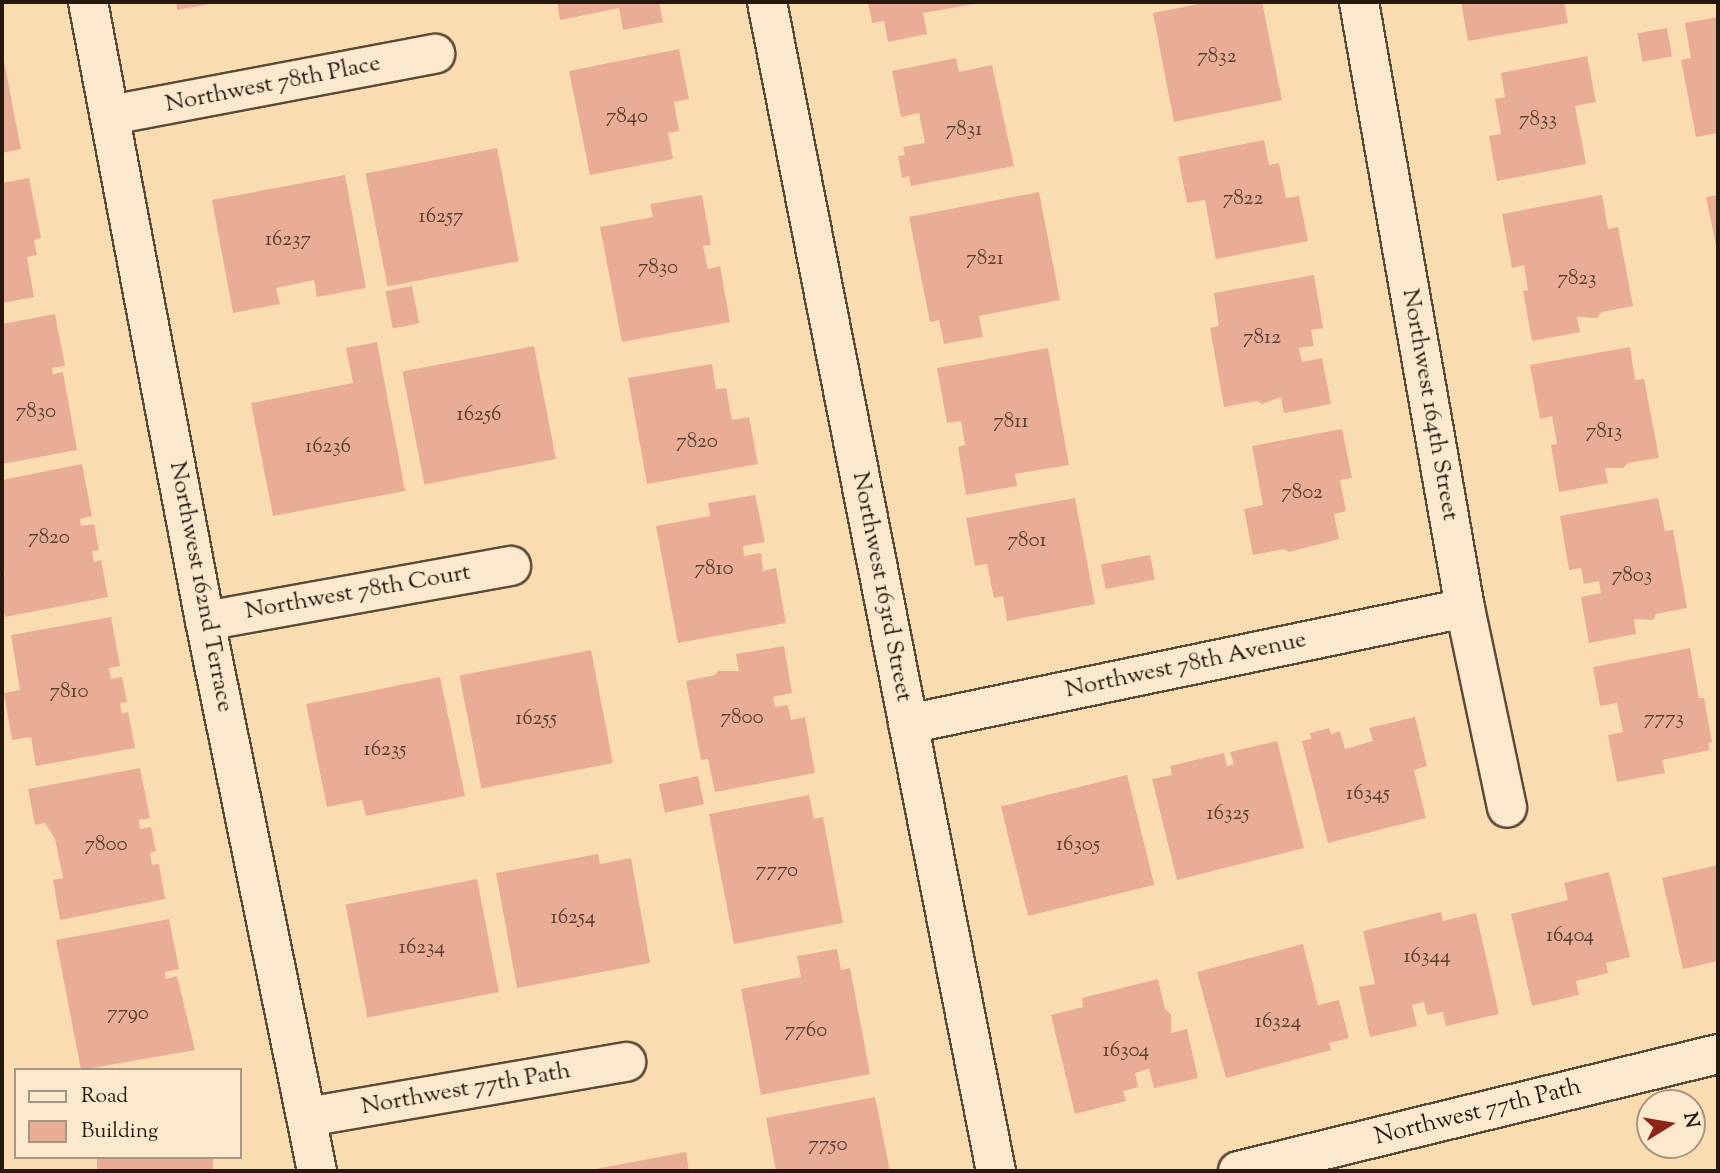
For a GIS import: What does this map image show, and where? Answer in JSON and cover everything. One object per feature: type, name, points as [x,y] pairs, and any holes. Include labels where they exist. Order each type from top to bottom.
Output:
[{"type":"street","name":"Northwest 162nd Terrace","points":[[88,2],[205,621],[317,1171]]},
{"type":"street","name":"Northwest 163rd Street","points":[[766,2],[996,1171]]},
{"type":"street","name":"Northwest 164th Street","points":[[1359,2],[1465,608],[1507,808]]},
{"type":"street","name":"Northwest 78th Place","points":[[111,115],[435,54]]},
{"type":"street","name":"Northwest 78th Court","points":[[205,621],[511,565]]},
{"type":"street","name":"Northwest 78th Avenue","points":[[908,724],[1465,608]]},
{"type":"street","name":"Northwest 77th Path","points":[[1238,1171],[1718,1054]]},
{"type":"street","name":"Northwest 77th Path","points":[[307,1117],[626,1062]]},
{"type":"building","points":[[176,2],[214,2],[215,3],[177,10]]},
{"type":"building","points":[[557,2],[659,2],[663,22],[623,30],[619,8],[560,20]]},
{"type":"building","points":[[868,2],[980,3],[923,13],[927,34],[888,42],[884,21],[872,23]]},
{"type":"building","points":[[1209,2],[1262,2],[1282,100],[1174,122],[1153,13]]},
{"type":"building","points":[[1461,2],[1564,2],[1568,23],[1468,41]]},
{"type":"building","points":[[1718,17],[1718,133],[1696,137],[1681,60],[1691,58],[1685,23]]},
{"type":"building","points":[[1667,28],[1672,57],[1642,62],[1637,33]]},
{"type":"building","points":[[679,49],[689,99],[674,102],[679,131],[668,133],[673,159],[590,175],[569,71]]},
{"type":"building","points":[[2,51],[21,149],[2,153]]},
{"type":"building","points":[[1587,56],[1596,102],[1575,106],[1586,164],[1497,181],[1489,136],[1501,134],[1495,99],[1505,97],[1501,73]]},
{"type":"building","points":[[956,58],[959,72],[992,65],[1014,166],[911,186],[909,176],[902,178],[898,156],[905,155],[903,147],[925,143],[919,113],[901,117],[892,71]]},
{"type":"building","points":[[1264,140],[1269,165],[1279,163],[1286,198],[1299,196],[1308,241],[1216,259],[1205,200],[1187,203],[1178,157]]},
{"type":"building","points":[[497,148],[519,261],[387,286],[365,174]]},
{"type":"building","points":[[345,175],[366,288],[317,297],[314,280],[276,288],[280,304],[233,313],[212,200]]},
{"type":"building","points":[[29,178],[41,238],[34,240],[37,255],[27,257],[34,297],[2,303],[2,183]]},
{"type":"building","points":[[1039,192],[1060,300],[979,316],[983,337],[944,344],[939,320],[930,322],[909,217]]},
{"type":"building","points":[[702,195],[711,245],[703,246],[708,269],[720,266],[730,322],[622,342],[600,227],[653,217],[650,204]]},
{"type":"building","points":[[1602,195],[1608,229],[1618,227],[1633,306],[1602,312],[1597,318],[1577,317],[1580,332],[1532,341],[1523,291],[1528,290],[1524,265],[1512,268],[1502,214]]},
{"type":"building","points":[[1718,195],[1718,250],[1717,250],[1706,197]]},
{"type":"building","points":[[1314,275],[1323,328],[1311,330],[1314,346],[1299,348],[1302,362],[1322,358],[1331,404],[1284,413],[1281,397],[1262,404],[1257,401],[1224,407],[1210,328],[1219,326],[1214,293]]},
{"type":"building","points":[[412,286],[419,323],[393,328],[385,291]]},
{"type":"building","points":[[55,314],[65,366],[52,368],[53,374],[63,372],[77,450],[2,464],[2,324]]},
{"type":"building","points":[[377,342],[405,491],[273,516],[251,403],[353,383],[346,348]]},
{"type":"building","points":[[534,346],[556,459],[424,484],[402,372]]},
{"type":"building","points":[[1630,347],[1635,380],[1644,379],[1659,458],[1628,463],[1623,468],[1605,468],[1608,483],[1559,492],[1551,445],[1557,444],[1552,416],[1540,419],[1530,365]]},
{"type":"building","points":[[1048,348],[1069,465],[1015,474],[1017,486],[966,495],[958,447],[965,445],[961,421],[947,423],[937,368]]},
{"type":"building","points":[[712,364],[716,389],[726,388],[732,420],[749,417],[758,464],[647,484],[628,378]]},
{"type":"building","points":[[1342,429],[1352,478],[1340,480],[1346,511],[1334,514],[1339,539],[1289,552],[1284,549],[1253,555],[1244,509],[1263,505],[1252,446]]},
{"type":"building","points":[[82,464],[92,516],[80,519],[81,526],[94,524],[99,550],[92,551],[94,562],[101,560],[108,597],[5,617],[2,602],[2,576],[5,575],[2,561],[2,480]]},
{"type":"building","points":[[755,495],[765,542],[743,546],[744,556],[761,553],[763,571],[776,568],[786,623],[678,643],[656,526],[710,516],[708,503]]},
{"type":"building","points":[[1075,498],[1095,604],[1007,621],[1003,596],[994,598],[987,564],[975,566],[966,518]]},
{"type":"building","points":[[1658,498],[1665,531],[1673,530],[1687,608],[1656,614],[1653,620],[1634,619],[1636,634],[1589,643],[1581,597],[1601,593],[1599,581],[1584,584],[1581,568],[1569,570],[1560,516]]},
{"type":"building","points":[[1150,555],[1155,580],[1106,589],[1101,565]]},
{"type":"building","points":[[111,617],[120,666],[109,668],[111,679],[122,677],[127,702],[120,703],[122,714],[128,712],[135,748],[36,766],[31,737],[12,740],[4,693],[20,690],[11,635]]},
{"type":"building","points":[[784,646],[792,693],[773,697],[775,707],[788,705],[791,720],[805,717],[815,773],[715,792],[708,759],[701,760],[686,681],[715,675],[718,671],[739,671],[736,654]]},
{"type":"building","points":[[1690,648],[1699,698],[1704,698],[1712,742],[1708,743],[1710,750],[1662,760],[1665,773],[1617,782],[1608,735],[1623,732],[1617,703],[1600,706],[1593,667]]},
{"type":"building","points":[[591,650],[613,763],[481,788],[459,676]]},
{"type":"building","points":[[440,677],[465,796],[366,816],[362,800],[327,807],[306,704]]},
{"type":"building","points":[[1415,717],[1427,766],[1414,770],[1426,818],[1328,843],[1302,741],[1311,739],[1310,733],[1329,728],[1331,734],[1340,731],[1345,749],[1373,741],[1369,728]]},
{"type":"building","points":[[1277,741],[1304,848],[1177,880],[1152,779],[1172,775],[1170,766],[1224,753],[1227,766],[1234,764],[1230,752]]},
{"type":"building","points":[[140,768],[150,818],[139,820],[140,829],[151,827],[156,851],[150,853],[152,865],[159,864],[165,899],[60,920],[53,880],[63,878],[55,839],[45,823],[35,825],[28,789]]},
{"type":"building","points":[[1127,775],[1154,885],[1028,916],[1001,806]]},
{"type":"building","points":[[698,776],[704,804],[665,813],[659,784]]},
{"type":"building","points":[[809,795],[814,819],[823,817],[843,923],[734,944],[709,814]]},
{"type":"building","points":[[598,854],[600,864],[631,858],[650,963],[517,988],[496,873]]},
{"type":"building","points":[[1718,865],[1718,961],[1683,969],[1662,878]]},
{"type":"building","points":[[1609,872],[1630,957],[1606,963],[1608,973],[1576,981],[1579,995],[1532,1006],[1511,914],[1568,900],[1564,883]]},
{"type":"building","points":[[477,879],[499,992],[367,1017],[345,905]]},
{"type":"building","points":[[1441,912],[1443,921],[1476,913],[1499,1014],[1446,1026],[1443,1012],[1427,1015],[1424,1002],[1412,1005],[1417,1026],[1370,1037],[1359,987],[1375,984],[1363,931]]},
{"type":"building","points":[[169,919],[179,969],[165,972],[166,979],[177,976],[195,1050],[81,1068],[56,940]]},
{"type":"building","points":[[1303,944],[1318,1005],[1339,1000],[1349,1038],[1329,1043],[1331,1050],[1226,1078],[1197,972]]},
{"type":"building","points":[[837,949],[841,970],[850,968],[870,1074],[761,1095],[741,989],[801,977],[797,956]]},
{"type":"building","points":[[1158,979],[1165,1009],[1171,1014],[1171,1033],[1187,1029],[1198,1078],[1154,1088],[1149,1069],[1135,1073],[1138,1087],[1123,1091],[1126,1101],[1075,1114],[1051,1015],[1083,1007],[1082,998]]},
{"type":"building","points":[[875,1097],[890,1171],[776,1171],[766,1118]]},
{"type":"building","points":[[686,1152],[689,1171],[590,1171],[590,1170]]},
{"type":"building","points":[[97,1159],[213,1159],[213,1171],[97,1171]]}]
